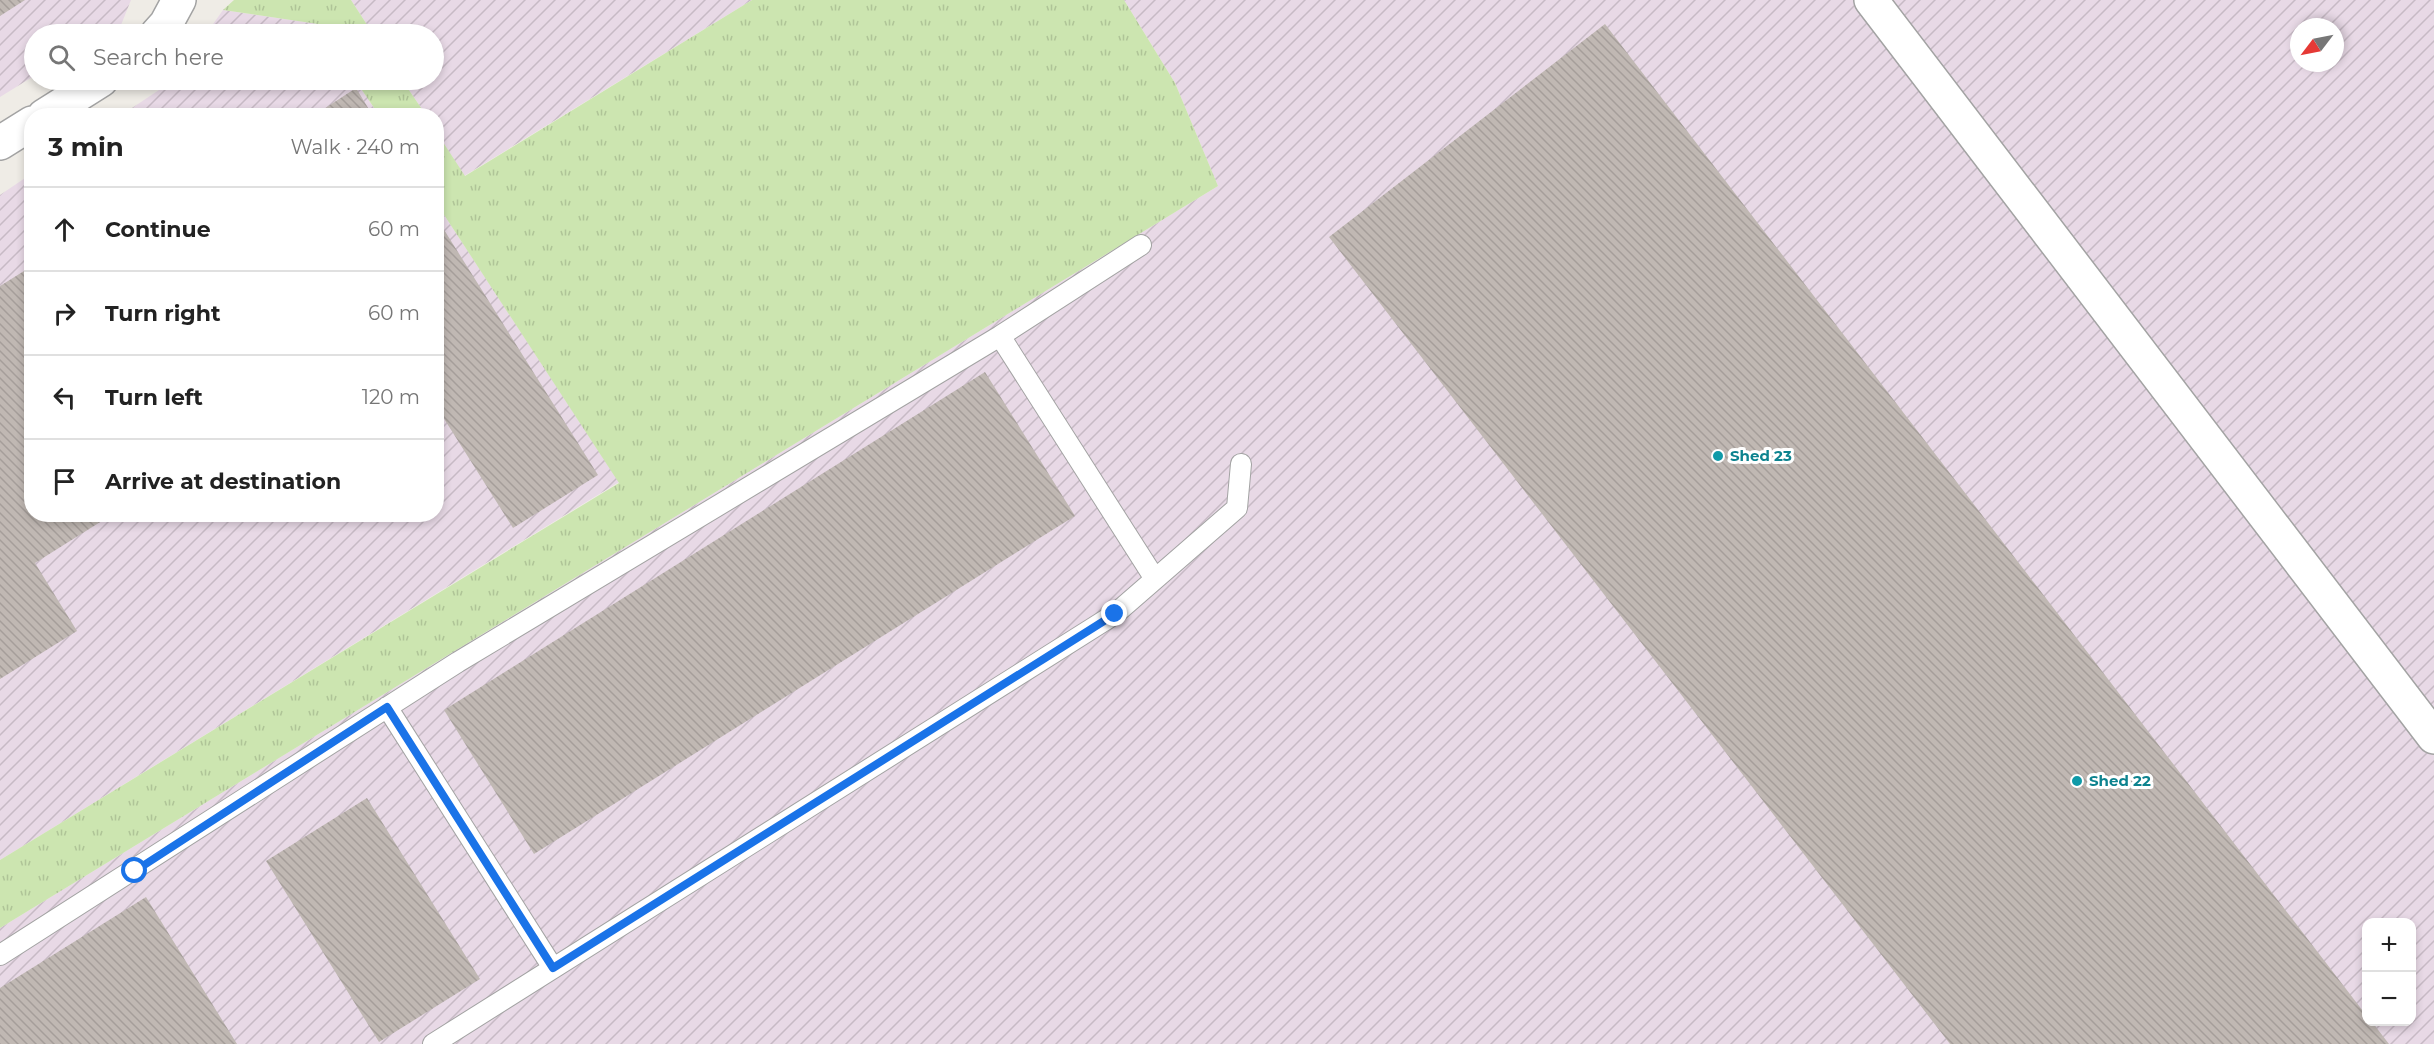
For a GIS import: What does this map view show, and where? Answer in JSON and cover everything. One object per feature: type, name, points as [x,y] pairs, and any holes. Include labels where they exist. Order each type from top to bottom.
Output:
[{"type":"street","points":[[166,24],[179,0]]},
{"type":"street","points":[[1870,0],[2434,737]]},
{"type":"street","points":[[57,108],[85,90]]},
{"type":"street","points":[[0,143],[24,128]]},
{"type":"lane","points":[[0,955],[458,662],[1000,336],[1141,245]]},
{"type":"lane","points":[[1000,336],[1155,579]]},
{"type":"lane","points":[[433,1044],[1115,614],[1237,508],[1241,464]]},
{"type":"lane","points":[[387,707],[553,968]]},
{"type":"shaded area","points":[[0,0],[131,0],[121,24],[24,24],[24,82],[0,97]]},
{"type":"shaded area","points":[[351,0],[752,0],[464,176],[444,144],[444,108],[421,108],[409,90],[444,90],[444,24],[367,24]]},
{"type":"shaded area","points":[[1124,0],[2434,0],[2434,1044],[0,1044],[0,928],[1218,186],[1175,83]]},
{"type":"shaded area","points":[[223,10],[319,24],[213,24]]},
{"type":"shaded area","points":[[159,90],[362,90],[374,108],[132,108]]},
{"type":"shaded area","points":[[24,179],[24,522],[444,522],[444,215],[619,482],[0,860],[0,195]]},
{"type":"green space","points":[[234,0],[351,0],[367,24],[318,24],[223,10]]},
{"type":"green space","points":[[752,0],[1124,0],[1175,83],[1218,186],[0,928],[0,860],[619,483],[444,215],[444,144],[465,176]]},
{"type":"green space","points":[[362,90],[409,90],[421,108],[374,108]]},
{"type":"building","points":[[0,0],[25,0],[0,16]]},
{"type":"building","name":"Shed 23","points":[[1605,24],[2362,1010],[2362,1026],[2375,1026],[2389,1044],[1950,1044],[1329,237]]},
{"type":"building","points":[[353,90],[357,90],[368,108],[325,108]]},
{"type":"building","points":[[444,230],[598,475],[513,528],[444,419]]},
{"type":"building","points":[[24,271],[24,522],[100,522],[35,563],[77,631],[0,679],[0,286]]},
{"type":"building","points":[[985,372],[1075,516],[534,854],[444,710]]},
{"type":"building","points":[[367,798],[480,979],[379,1042],[266,861]]},
{"type":"building","points":[[146,897],[237,1044],[0,1044],[0,988]]},
{"type":"place","name":"Shed 23","points":[[1718,456]]},
{"type":"place","name":"Shed 22","points":[[2077,781]]},
{"type":"route","points":[[135,871],[387,707],[553,968],[1115,614]]}]
